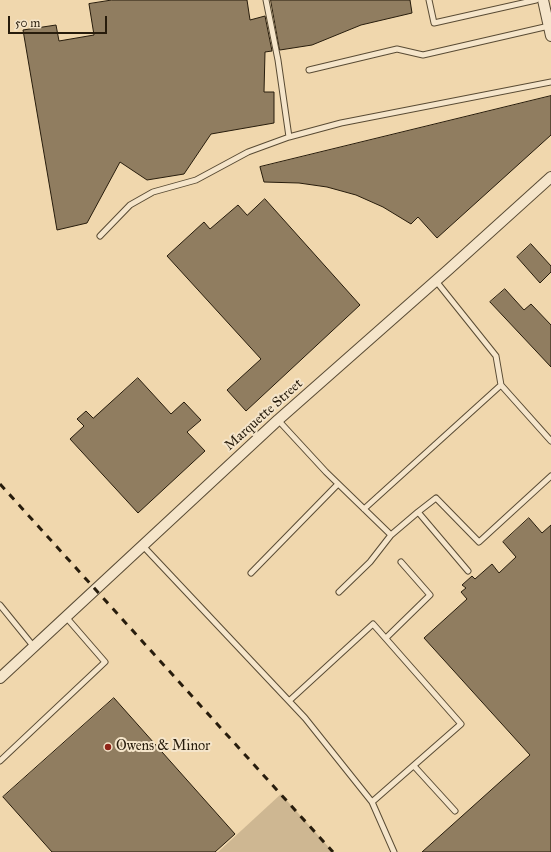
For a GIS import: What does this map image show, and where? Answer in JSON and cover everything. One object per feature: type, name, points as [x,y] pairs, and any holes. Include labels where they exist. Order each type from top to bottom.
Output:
[{"type":"street","points":[[543,0],[551,36]]},
{"type":"street","name":"Marquette Street","points":[[0,678],[278,420],[436,281],[551,176]]},
{"type":"lane","points":[[266,0],[278,60],[289,137]]},
{"type":"lane","points":[[429,0],[434,23],[536,0]]},
{"type":"lane","points":[[309,70],[396,49],[423,55],[549,26]]},
{"type":"lane","points":[[100,236],[130,206],[153,192],[196,180],[248,152],[289,137],[341,123],[551,82]]},
{"type":"lane","points":[[436,281],[496,356],[501,386],[551,441]]},
{"type":"lane","points":[[364,509],[501,386]]},
{"type":"lane","points":[[278,420],[338,484],[391,535]]},
{"type":"lane","points":[[339,592],[370,562],[391,535],[436,498],[479,542],[551,476]]},
{"type":"lane","points":[[251,573],[338,484]]},
{"type":"lane","points":[[418,512],[468,572]]},
{"type":"lane","points":[[143,546],[305,718],[372,802],[394,852]]},
{"type":"lane","points":[[386,638],[430,595],[401,562]]},
{"type":"lane","points":[[0,605],[34,647]]},
{"type":"lane","points":[[0,761],[105,662],[66,617]]},
{"type":"lane","points":[[289,701],[374,624],[461,724],[372,802]]},
{"type":"lane","points":[[414,766],[455,811]]},
{"type":"shaded area","points":[[281,794],[333,852],[218,852]]},
{"type":"building","points":[[112,0],[247,0],[250,20],[265,16],[272,51],[265,52],[264,92],[274,92],[274,123],[211,134],[184,174],[147,180],[120,162],[87,223],[57,230],[23,30],[56,25],[59,41],[94,35],[89,4]]},
{"type":"building","points":[[271,0],[410,0],[412,13],[361,25],[312,45],[280,50]]},
{"type":"building","points":[[551,96],[551,135],[437,238],[418,217],[411,224],[383,207],[356,195],[327,187],[299,183],[264,182],[260,167]]},
{"type":"building","points":[[265,199],[360,305],[246,411],[227,390],[261,359],[167,256],[204,222],[210,229],[238,205],[247,215]]},
{"type":"building","points":[[531,244],[551,266],[551,272],[540,283],[517,257]]},
{"type":"building","points":[[505,289],[524,310],[531,304],[551,325],[551,367],[490,302]]},
{"type":"building","points":[[138,378],[171,414],[184,402],[201,420],[187,432],[205,451],[138,513],[70,439],[84,426],[77,419],[86,411],[93,418]]},
{"type":"building","points":[[529,518],[542,533],[551,525],[551,852],[422,852],[530,755],[424,638],[467,599],[461,592],[466,588],[462,585],[472,576],[475,579],[492,564],[499,573],[516,557],[503,542]]},
{"type":"building","name":"Owens & Minor","points":[[114,698],[235,834],[215,852],[52,852],[3,797]]},
{"type":"railway","points":[[0,484],[333,852]]},
{"type":"place","name":"Owens & Minor","points":[[108,747]]}]
